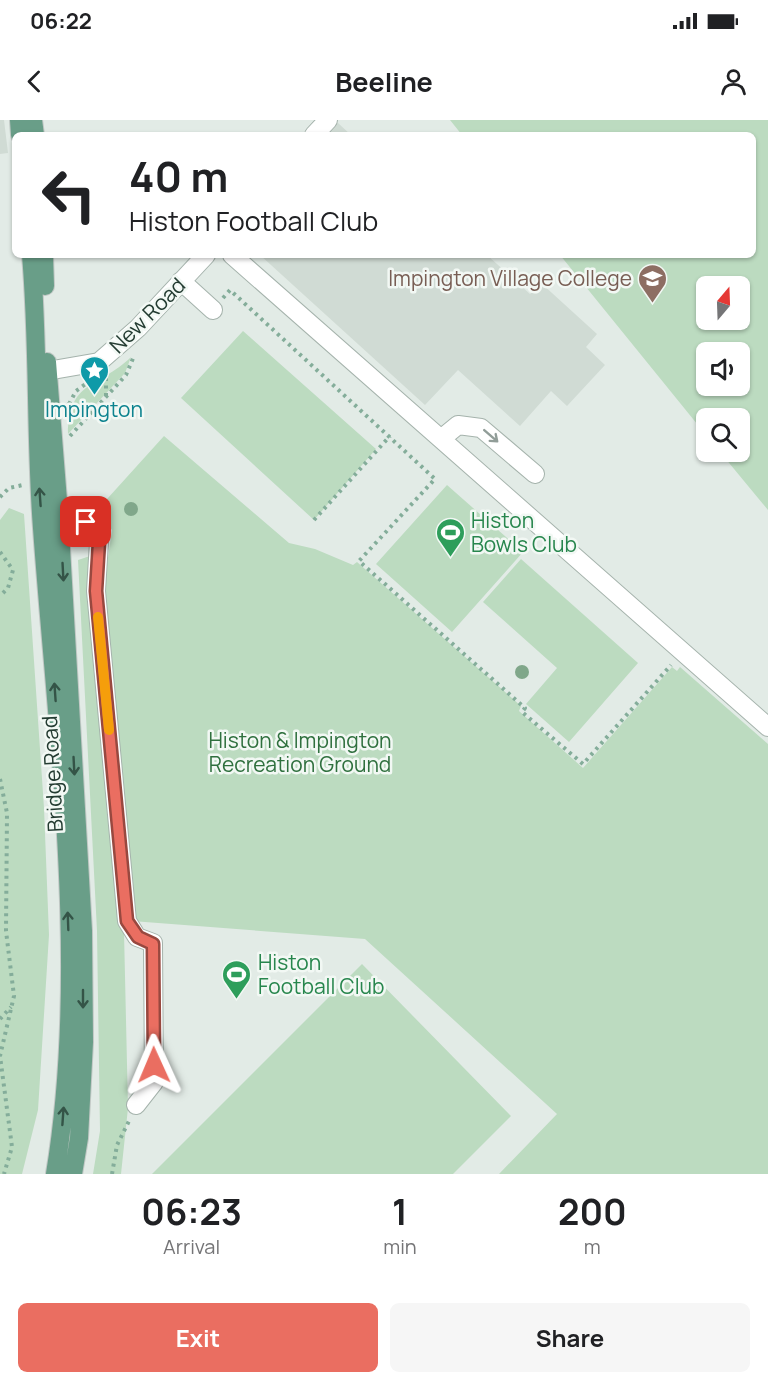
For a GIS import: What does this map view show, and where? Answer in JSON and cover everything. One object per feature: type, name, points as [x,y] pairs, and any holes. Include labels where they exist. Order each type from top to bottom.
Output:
[{"type":"main road","name":"Bridge Road","points":[[31,258],[36,422],[56,694],[68,933],[68,1042],[62,1135],[55,1174]]},
{"type":"main road","name":"Bridge Road","points":[[44,258],[47,371],[59,513],[83,931],[84,1042],[79,1138],[73,1174]]},
{"type":"main road","points":[[35,331],[47,371]]},
{"type":"main road","name":"Bridge Road","points":[[36,422],[47,371]]},
{"type":"street","name":"New Road","points":[[47,371],[99,362],[136,330],[203,258]]},
{"type":"street","points":[[235,258],[768,727]]},
{"type":"street","points":[[182,281],[213,310]]},
{"type":"street","points":[[441,438],[458,426],[481,428],[535,474]]},
{"type":"street","points":[[59,513],[86,522],[96,529],[99,542],[96,591],[127,921],[138,937],[153,944],[154,1082],[136,1105]]},
{"type":"path","points":[[213,310],[230,290],[435,478],[359,561],[525,708],[522,712],[583,764],[671,665]]},
{"type":"path","points":[[66,441],[126,375],[138,349],[136,330]]},
{"type":"path","points":[[314,520],[390,436]]},
{"type":"path","points":[[0,552],[13,570],[8,588],[0,596]]},
{"type":"path","points":[[0,779],[8,813],[6,931],[14,996],[0,1056],[12,1147],[4,1174]]},
{"type":"path","points":[[0,1019],[12,1007]]},
{"type":"path","points":[[112,1174],[117,1145],[136,1105]]},
{"type":"shaded area","points":[[0,120],[4,120],[8,153],[0,154]]},
{"type":"shaded area","points":[[338,123],[348,132],[330,132]]},
{"type":"shaded area","points":[[263,258],[490,258],[530,294],[541,283],[597,334],[586,347],[605,365],[567,406],[551,391],[520,426],[458,370],[425,405]]},
{"type":"green space","name":"Impington Village College","points":[[450,120],[768,120],[768,510],[728,462],[750,462],[750,408],[696,408],[696,423],[562,258],[756,258],[756,132],[460,132]]},
{"type":"green space","points":[[243,331],[376,449],[314,520],[181,398]]},
{"type":"green space","points":[[131,357],[125,373],[68,434],[70,416],[80,394]]},
{"type":"green space","name":"Histon & Impington Recreation Ground","points":[[164,436],[289,543],[315,549],[353,565],[357,562],[521,706],[519,711],[583,768],[672,667],[677,671],[680,667],[768,744],[768,1174],[499,1174],[557,1114],[365,939],[132,921],[102,599],[112,530],[98,509]]},
{"type":"green space","name":"Histon Bowls Club","points":[[447,485],[523,552],[452,632],[376,564]]},
{"type":"green space","points":[[9,508],[24,514],[44,808],[49,935],[38,1110],[22,1174],[0,1174],[0,520]]},
{"type":"green space","points":[[90,556],[124,932],[128,1108],[121,1174],[93,1174],[100,1131],[97,931],[78,560]]},
{"type":"green space","points":[[521,559],[638,663],[569,742],[526,704],[557,668],[483,602]]},
{"type":"green space","points":[[362,964],[511,1116],[453,1174],[152,1174]]},
{"type":"slow traffic","points":[[98,617],[109,730]]},
{"type":"place","name":"Impington Village College","points":[[653,304]]},
{"type":"place","name":"Impington","points":[[94,396]]},
{"type":"place","name":"Histon Bowls Club","points":[[450,558]]},
{"type":"place","name":"Histon Football Club","points":[[237,1000]]},
{"type":"route","points":[[86,522],[96,529],[99,542],[96,591],[127,921],[138,937],[153,944],[154,1065]]}]
